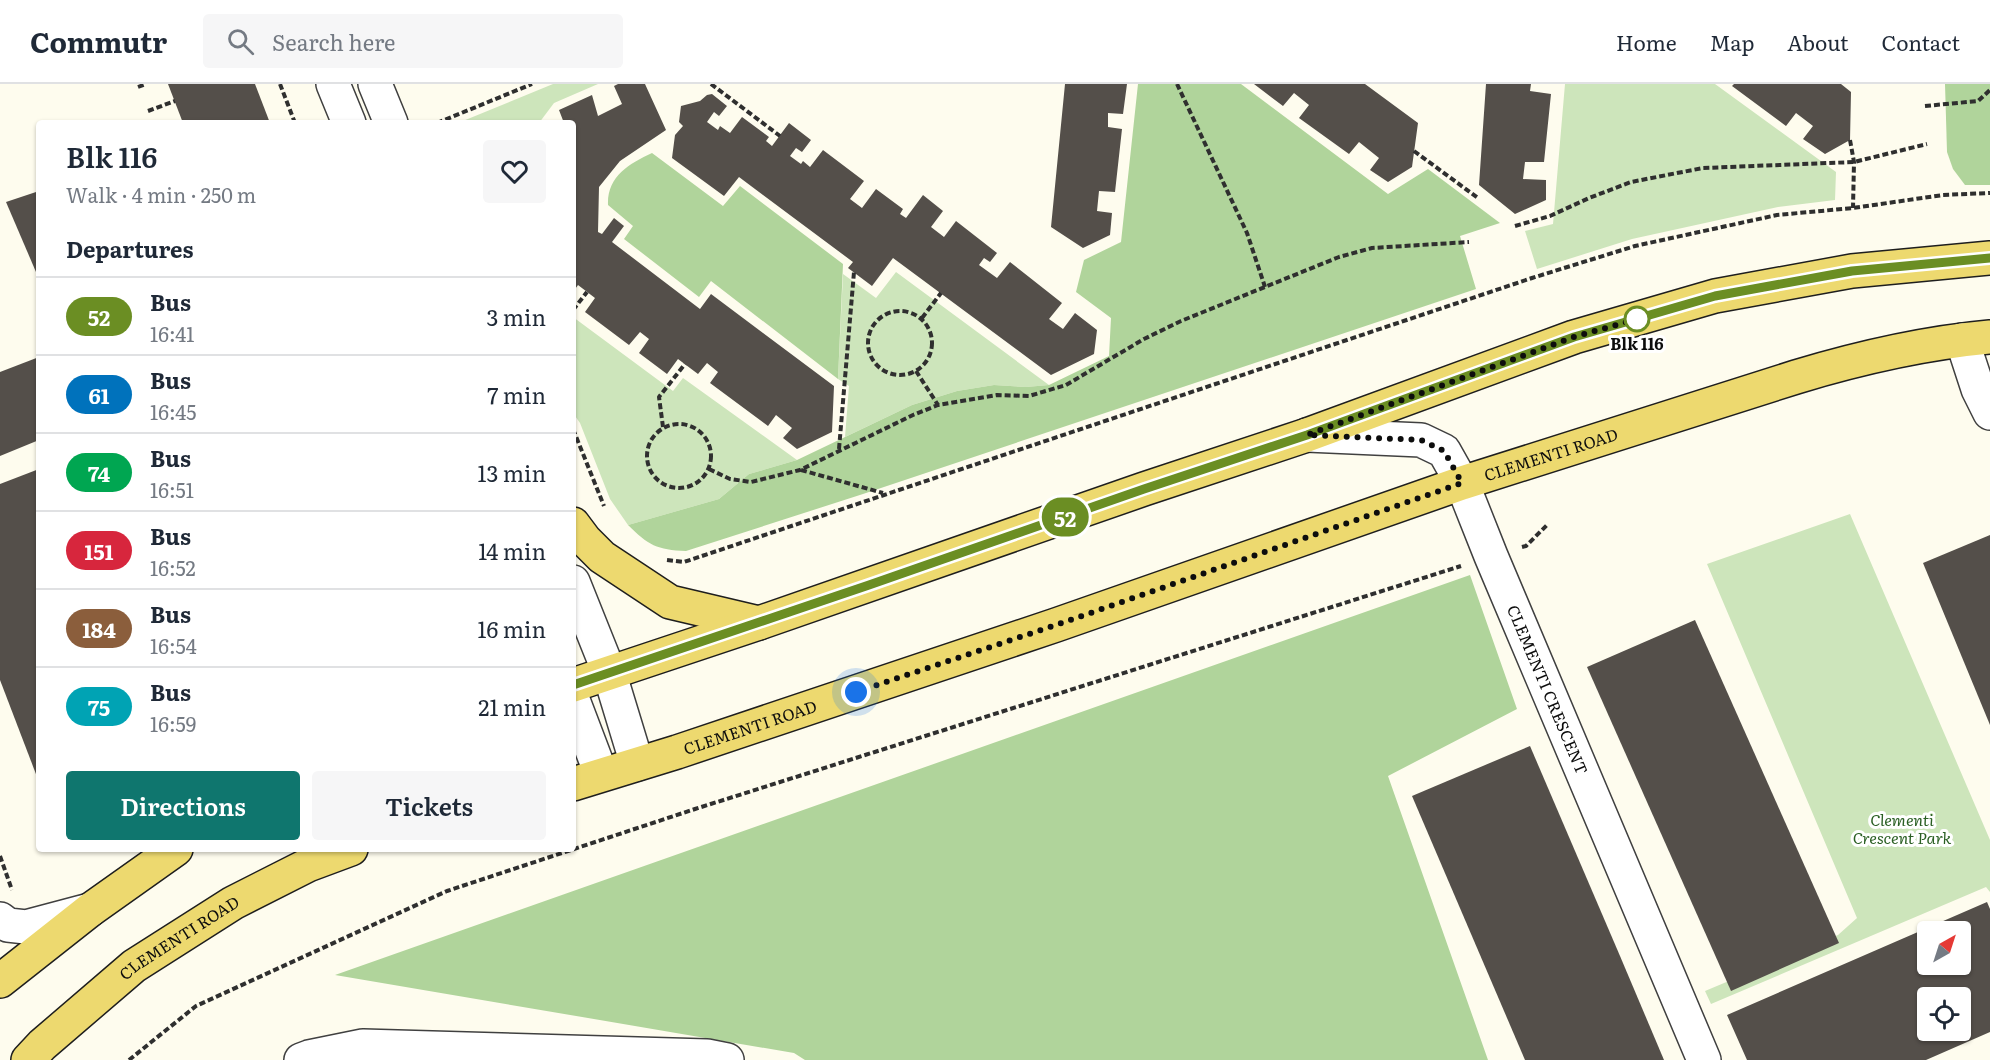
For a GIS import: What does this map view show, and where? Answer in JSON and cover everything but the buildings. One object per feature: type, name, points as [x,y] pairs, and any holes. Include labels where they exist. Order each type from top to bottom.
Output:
[{"type":"main road","points":[[576,684],[1307,435],[1574,337],[1715,296],[1852,271],[1990,258]]},
{"type":"main road","name":"CLEMENTI ROAD","points":[[587,779],[1056,625],[1462,483],[1830,367],[1922,346],[1976,339]]},
{"type":"main road","points":[[576,528],[602,556],[670,602],[759,623]]},
{"type":"main road","points":[[0,981],[90,910],[172,852]]},
{"type":"main road","name":"CLEMENTI ROAD","points":[[28,1060],[42,1045],[134,966],[233,903],[308,865],[343,852]]},
{"type":"street","points":[[333,84],[348,120]]},
{"type":"street","points":[[375,84],[390,120]]},
{"type":"street","points":[[1976,339],[1978,389],[1990,414]]},
{"type":"street","name":"CLEMENTI CRESCENT","points":[[1307,435],[1421,440],[1444,451],[1462,483],[1704,1060]]},
{"type":"street","points":[[576,590],[609,672],[637,764]]},
{"type":"street","points":[[576,717],[587,779]]},
{"type":"street","points":[[6,906],[8,925],[26,927],[90,910]]},
{"type":"street","points":[[307,1059],[363,1046],[707,1056],[728,1060]]},
{"type":"path","points":[[138,87],[146,84]]},
{"type":"path","points":[[280,84],[294,120]]},
{"type":"path","points":[[444,120],[532,84]]},
{"type":"path","points":[[711,84],[780,136]]},
{"type":"path","points":[[1177,84],[1247,233],[1264,287]]},
{"type":"path","points":[[1925,106],[1978,101],[1990,90]]},
{"type":"path","points":[[148,111],[175,102]]},
{"type":"path","points":[[1850,140],[1854,162],[1853,208]]},
{"type":"path","points":[[1515,226],[1550,216],[1631,182],[1702,168],[1854,162],[1927,144]]},
{"type":"path","points":[[1414,151],[1478,198]]},
{"type":"path","points":[[658,559],[684,562],[885,493],[1635,246],[1777,216],[1943,195],[1990,193]]},
{"type":"path","points":[[709,469],[730,479],[751,482],[800,470],[938,405],[997,396],[1029,396],[1066,386],[1144,339],[1181,321],[1339,257],[1372,248],[1469,242]]},
{"type":"path","points":[[839,450],[854,272]]},
{"type":"path","points":[[576,306],[587,292]]},
{"type":"path","points":[[922,318],[941,293]]},
{"type":"path","points":[[903,310],[922,318],[932,336],[930,356],[916,371],[896,375],[878,367],[867,349],[869,329],[883,314],[903,310]]},
{"type":"path","points":[[663,427],[659,397],[685,364]]},
{"type":"path","points":[[916,371],[938,405]]},
{"type":"path","points":[[682,423],[701,431],[711,449],[709,469],[696,484],[676,488],[657,480],[647,462],[649,442],[663,427],[682,423]]},
{"type":"path","points":[[576,437],[602,504],[609,513]]},
{"type":"path","points":[[800,470],[885,493]]},
{"type":"path","points":[[576,848],[1526,546],[1548,524]]},
{"type":"path","points":[[129,1060],[196,1006],[447,891],[565,852]]},
{"type":"path","points":[[0,856],[6,906]]},
{"type":"green space","points":[[553,84],[598,84],[554,103],[541,120],[465,120]]},
{"type":"green space","points":[[1138,84],[1241,84],[1388,194],[1428,169],[1500,223],[1460,236],[1476,289],[686,551],[660,548],[641,537],[628,525],[719,499],[749,474],[797,460],[912,405],[957,391],[994,385],[1026,387],[1049,385],[1109,356],[1111,318],[1076,292],[1084,260],[1121,242]]},
{"type":"green space","points":[[1565,84],[1715,84],[1836,172],[1835,200],[1778,207],[1632,239],[1537,269],[1525,231],[1553,224]]},
{"type":"green space","points":[[1945,84],[1990,84],[1990,185],[1965,185],[1953,169],[1947,152]]},
{"type":"green space","points":[[652,153],[723,206],[740,186],[843,264],[838,379],[711,281],[699,297],[624,239],[633,226],[608,205],[611,186],[621,172]]},
{"type":"green space","points":[[896,272],[1049,385],[1026,387],[994,385],[957,391],[912,405],[845,437],[849,386],[838,379],[843,274],[876,298]]},
{"type":"green space","points":[[576,319],[673,391],[683,378],[797,460],[749,474],[719,499],[628,525],[610,499],[576,417]]},
{"type":"green space","name":"Clementi Crescent Park","points":[[1850,514],[1990,840],[1990,892],[1986,887],[1711,1004],[1705,991],[1838,935],[1857,918],[1707,564]]},
{"type":"green space","points":[[1470,575],[1517,709],[1388,776],[1488,1060],[805,1060],[794,1053],[335,975]]},
{"type":"bus line","name":"52","points":[[576,684],[1307,435],[1574,337],[1715,296],[1852,271],[1990,258]]},
{"type":"place","name":"Blk 116","points":[[1637,319]]},
{"type":"route","points":[[856,692],[1056,625],[1462,483],[1444,451],[1421,440],[1307,435],[1574,337],[1637,319]]}]
